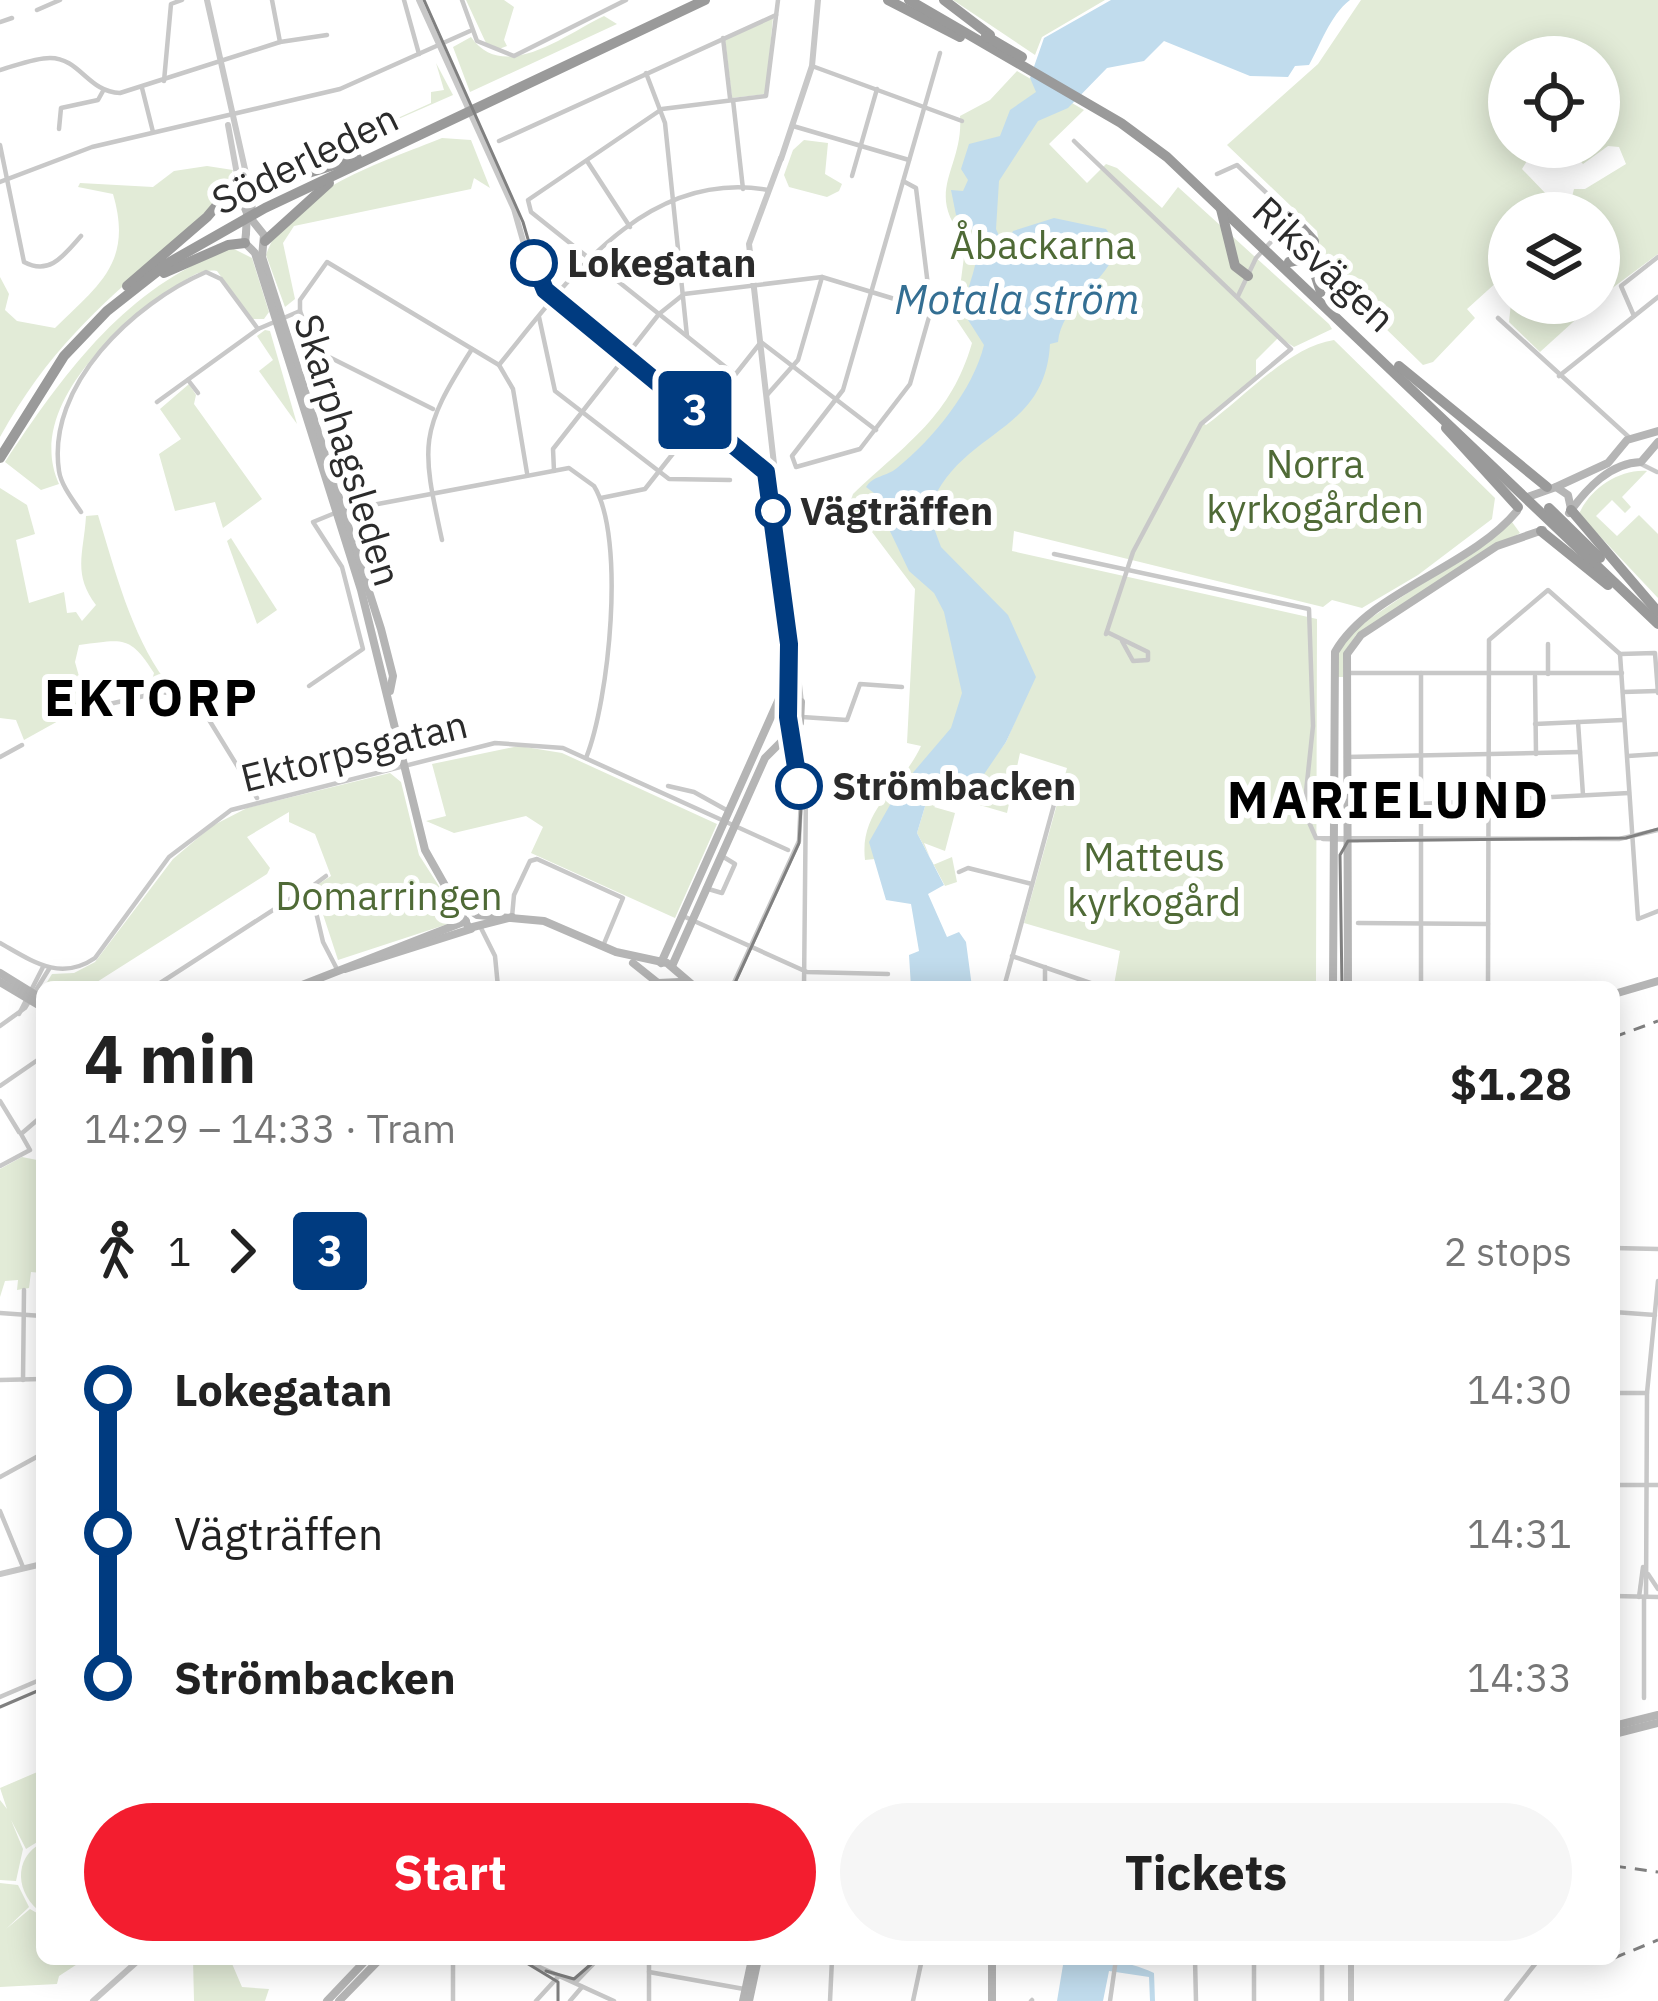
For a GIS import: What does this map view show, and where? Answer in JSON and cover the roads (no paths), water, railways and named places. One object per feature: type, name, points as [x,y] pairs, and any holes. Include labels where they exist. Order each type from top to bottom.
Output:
[{"type":"highway","name":"Söderleden","points":[[360,160],[694,0]]},
{"type":"highway","name":"Söderleden","points":[[0,447],[50,366],[130,287],[233,218],[705,0]]},
{"type":"highway","points":[[888,0],[1005,51]]},
{"type":"highway","name":"Riksvägen","points":[[909,0],[1005,51]]},
{"type":"highway","name":"Riksvägen","points":[[922,0],[1171,151],[1256,236]]},
{"type":"highway","points":[[944,0],[1005,51]]},
{"type":"highway","name":"Riksvägen","points":[[1098,105],[1146,140],[1277,255],[1658,624]]},
{"type":"highway","points":[[130,287],[245,189],[360,160]]},
{"type":"highway","points":[[130,287],[254,236],[360,160]]},
{"type":"highway","points":[[1220,206],[1235,266],[1248,276]]},
{"type":"highway","points":[[1293,218],[1309,233],[1321,292]]},
{"type":"highway","points":[[1289,262],[1306,256],[1309,233]]},
{"type":"highway","points":[[1232,249],[1237,237],[1256,236]]},
{"type":"highway","name":"Riksvägen","points":[[1277,255],[1658,613]]},
{"type":"highway","name":"Söderleden","points":[[0,458],[64,356],[130,287]]},
{"type":"highway","points":[[1399,366],[1548,488]]},
{"type":"highway","points":[[1404,380],[1518,507]]},
{"type":"highway","points":[[1569,513],[1658,613]]},
{"type":"highway","points":[[1540,531],[1658,624]]},
{"type":"main road","name":"Skarphagsleden","points":[[245,189],[254,236],[346,510],[425,850],[474,922]]},
{"type":"main road","name":"Skarphagsleden","points":[[280,317],[387,677]]},
{"type":"main road","points":[[1333,981],[1332,672],[1343,638],[1495,536],[1518,507],[1548,488],[1587,477],[1636,439],[1658,431]]},
{"type":"main road","points":[[1636,439],[1647,452]]},
{"type":"main road","points":[[1348,981],[1347,654],[1361,635],[1497,546],[1540,531],[1569,513],[1594,483],[1658,442]]},
{"type":"main road","points":[[1623,450],[1632,462]]},
{"type":"main road","points":[[1548,488],[1568,495],[1569,513]]},
{"type":"main road","points":[[1518,507],[1521,524],[1540,531]]},
{"type":"main road","points":[[656,969],[687,918],[704,888],[730,819],[765,758],[802,717],[800,702],[779,699],[687,918],[663,980]]},
{"type":"main road","points":[[769,723],[771,735],[782,740]]},
{"type":"main road","points":[[314,981],[474,922],[512,916],[544,921],[603,946],[656,969],[663,980]]},
{"type":"main road","points":[[656,969],[663,980]]},
{"type":"main road","points":[[0,973],[34,998]]},
{"type":"main road","points":[[1620,992],[1658,981]]},
{"type":"main road","points":[[0,982],[34,998]]},
{"type":"main road","points":[[1620,1728],[1658,1719]]},
{"type":"main road","points":[[327,2001],[361,1965]]},
{"type":"main road","points":[[339,2001],[374,1965]]},
{"type":"main road","points":[[746,2001],[753,1965]]},
{"type":"main road","points":[[746,2001],[754,1965]]},
{"type":"main road","points":[[992,1965],[992,2001]]},
{"type":"street","points":[[37,10],[60,0]]},
{"type":"street","points":[[164,81],[171,4],[182,0]]},
{"type":"street","points":[[207,0],[245,189]]},
{"type":"street","points":[[272,0],[280,41]]},
{"type":"street","points":[[404,0],[419,54]]},
{"type":"street","points":[[419,0],[514,208],[529,266],[546,290],[775,475]]},
{"type":"street","points":[[462,0],[470,31],[480,44],[514,56],[626,0]]},
{"type":"street","points":[[733,374],[533,214],[530,197],[662,110],[766,96],[778,0]]},
{"type":"street","points":[[800,702],[749,244],[812,67],[820,0]]},
{"type":"street","points":[[499,141],[776,15]]},
{"type":"street","points":[[0,22],[12,18]]},
{"type":"street","points":[[4,181],[74,152],[340,89],[470,31]]},
{"type":"street","points":[[0,70],[56,58],[72,65],[103,92],[142,88],[280,41],[327,35]]},
{"type":"street","points":[[723,38],[743,189]]},
{"type":"street","points":[[903,181],[916,188],[932,310],[910,384],[854,454],[800,468],[792,464],[792,455],[838,400],[940,53]]},
{"type":"street","points":[[812,67],[962,121]]},
{"type":"street","points":[[646,73],[662,110],[687,335]]},
{"type":"street","points":[[142,88],[152,132]]},
{"type":"street","points":[[852,176],[877,89]]},
{"type":"street","points":[[59,129],[61,108],[98,100],[103,92]]},
{"type":"street","points":[[793,126],[909,160]]},
{"type":"street","points":[[0,145],[23,265],[51,266],[81,236]]},
{"type":"street","points":[[1082,149],[1291,349],[1201,424],[1127,570],[1107,633],[1148,652],[1148,660],[1133,661],[1122,640]]},
{"type":"street","points":[[586,160],[630,227]]},
{"type":"street","points":[[1217,174],[1237,165],[1293,218],[1260,253],[1238,296]]},
{"type":"street","points":[[499,365],[586,256],[630,227],[674,199],[768,190]]},
{"type":"street","points":[[1634,316],[1621,286],[1658,257]]},
{"type":"street","points":[[433,409],[315,350],[300,300],[327,262],[499,365],[512,385],[527,475]]},
{"type":"street","points":[[81,512],[59,472],[61,421],[111,337],[206,272],[221,279],[258,329]]},
{"type":"street","points":[[554,471],[551,452],[659,314],[684,294],[822,277],[932,310]]},
{"type":"street","points":[[767,395],[796,366],[822,277]]},
{"type":"street","points":[[1559,376],[1658,297]]},
{"type":"street","points":[[157,402],[258,329],[300,311]]},
{"type":"street","points":[[539,317],[550,382],[582,412],[669,478],[730,479]]},
{"type":"street","points":[[1504,324],[1620,434],[1636,439]]},
{"type":"street","points":[[761,342],[876,430]]},
{"type":"street","points":[[599,494],[641,492],[761,342]]},
{"type":"street","points":[[442,540],[424,445],[433,409],[472,349]]},
{"type":"street","points":[[188,380],[198,393]]},
{"type":"street","points":[[1620,434],[1623,450]]},
{"type":"street","points":[[772,441],[762,464],[785,644],[779,699]]},
{"type":"street","points":[[1647,452],[1658,473]]},
{"type":"street","points":[[1632,462],[1658,473]]},
{"type":"street","points":[[310,686],[363,649],[342,567],[313,522],[346,510],[574,470],[599,494],[610,636],[601,710],[586,758]]},
{"type":"street","points":[[1054,554],[1311,612],[1306,648],[1312,744],[1304,811],[1311,833],[1330,839],[1632,838],[1658,830]]},
{"type":"street","points":[[1488,981],[1487,673],[1491,636],[1544,590],[1620,654],[1639,919],[1658,910]]},
{"type":"street","points":[[1547,644],[1548,674]]},
{"type":"street","points":[[1620,654],[1652,651],[1658,661],[1658,692],[1622,692]]},
{"type":"street","points":[[1421,673],[1421,981]]},
{"type":"street","points":[[1348,675],[1622,673]]},
{"type":"street","points":[[1535,674],[1536,754]]},
{"type":"street","points":[[802,717],[847,720],[860,684],[902,687]]},
{"type":"street","points":[[100,706],[161,692],[195,697],[257,800]]},
{"type":"street","points":[[1535,724],[1623,720]]},
{"type":"street","points":[[1578,722],[1583,796]]},
{"type":"street","name":"Ektorpsgatan","points":[[46,968],[71,970],[95,958],[179,846],[231,810],[405,764],[508,742],[547,744],[730,819]]},
{"type":"street","points":[[0,757],[22,745]]},
{"type":"street","points":[[1346,757],[1487,758],[1580,752]]},
{"type":"street","points":[[1626,756],[1658,754]]},
{"type":"street","points":[[1006,981],[1061,779]]},
{"type":"street","points":[[668,786],[694,792],[730,819],[788,850]]},
{"type":"street","points":[[805,981],[806,788]]},
{"type":"street","points":[[1419,804],[1629,793]]},
{"type":"street","points":[[735,981],[792,858],[800,832],[801,797]]},
{"type":"street","points":[[704,888],[719,894],[735,865],[719,855]]},
{"type":"street","points":[[792,858],[806,857]]},
{"type":"street","points":[[512,916],[514,896],[530,862],[537,859],[623,898],[603,946]]},
{"type":"street","points":[[959,872],[968,868],[1032,884]]},
{"type":"street","points":[[163,981],[326,876]]},
{"type":"street","points":[[307,890],[337,970]]},
{"type":"street","points":[[687,918],[807,972],[888,974]]},
{"type":"street","points":[[474,922],[490,945],[497,981]]},
{"type":"street","points":[[1358,922],[1488,924]]},
{"type":"street","points":[[0,943],[46,968],[41,981]]},
{"type":"street","points":[[1012,956],[1084,981]]},
{"type":"street","points":[[1045,968],[1045,981]]},
{"type":"street","points":[[856,974],[857,981]]},
{"type":"street","points":[[0,1026],[34,998]]},
{"type":"street","points":[[0,1086],[36,1062]]},
{"type":"street","points":[[0,1101],[30,1150],[0,1166]]},
{"type":"street","points":[[20,1134],[36,1121]]},
{"type":"street","points":[[1620,1248],[1658,1249]]},
{"type":"street","points":[[1644,1698],[1647,1393],[1658,1281]]},
{"type":"street","points":[[23,1380],[25,1290]]},
{"type":"street","points":[[1620,1312],[1655,1315]]},
{"type":"street","points":[[0,1313],[36,1314]]},
{"type":"street","points":[[0,1380],[36,1379]]},
{"type":"street","points":[[1620,1393],[1647,1393]]},
{"type":"street","points":[[0,1478],[36,1457]]},
{"type":"street","points":[[1620,1485],[1658,1485]]},
{"type":"street","points":[[0,1511],[23,1568]]},
{"type":"street","points":[[1643,1597],[1645,1544]]},
{"type":"street","points":[[0,1574],[36,1565]]},
{"type":"street","points":[[1620,1596],[1658,1593],[1646,1568]]},
{"type":"street","points":[[0,1697],[36,1682]]},
{"type":"street","points":[[93,2001],[133,1965]]},
{"type":"street","points":[[453,1965],[453,2001]]},
{"type":"street","points":[[534,1965],[614,2001]]},
{"type":"street","points":[[570,2001],[594,1965]]},
{"type":"street","points":[[649,1965],[649,2001]]},
{"type":"street","points":[[830,2001],[832,1965]]},
{"type":"street","points":[[914,2001],[921,1965]]},
{"type":"street","points":[[1109,2001],[1115,1965]]},
{"type":"street","points":[[1195,1965],[1196,2001]]},
{"type":"street","points":[[1254,1965],[1254,2001]]},
{"type":"street","points":[[1322,1965],[1322,2001]]},
{"type":"street","points":[[1351,1965],[1351,2001]]},
{"type":"street","points":[[1506,2001],[1534,1965]]},
{"type":"street","points":[[649,1972],[746,1990]]},
{"type":"street","points":[[536,2001],[558,1977]]},
{"type":"water","name":"Motala ström","points":[[1111,0],[1350,0],[1331,22],[1309,65],[1295,66],[1288,77],[1250,76],[1164,41],[1144,61],[1107,68],[1068,108],[1038,121],[999,181],[996,229],[1005,249],[1013,231],[1054,218],[1106,229],[1118,246],[1105,271],[1068,316],[1058,342],[1050,344],[1045,374],[1033,398],[959,463],[928,512],[941,547],[1008,615],[1036,677],[1006,742],[978,783],[926,803],[917,833],[944,885],[928,894],[947,937],[959,932],[966,942],[971,981],[911,981],[909,955],[919,951],[911,904],[886,900],[869,842],[899,789],[951,728],[962,693],[944,612],[934,593],[909,571],[887,525],[878,525],[866,504],[874,493],[866,487],[924,443],[961,396],[979,362],[984,345],[963,312],[976,244],[967,217],[956,215],[951,190],[963,191],[968,180],[961,169],[969,144],[1000,136],[1010,110],[1036,92],[1030,78],[1044,38]]},
{"type":"water","points":[[1063,1965],[1132,1965],[1154,1973],[1155,2001],[1150,2001],[1149,1977],[1109,1971],[1103,2001],[1057,2001]]},
{"type":"tram line","points":[[424,0],[523,222],[542,287],[746,451]]},
{"type":"tram line","name":"3","points":[[534,263],[545,290],[750,454],[766,472],[789,644],[788,717],[799,786]]},
{"type":"tram line","points":[[792,650],[800,723]]},
{"type":"tram line","points":[[736,981],[799,843],[802,790]]},
{"type":"tram line","points":[[1342,981],[1340,855],[1348,841],[1626,838],[1658,829]]},
{"type":"tram line","points":[[0,1707],[36,1692]]},
{"type":"tram line","points":[[530,1965],[558,1982],[558,2001]]},
{"type":"tram line","points":[[546,1971],[574,1979],[590,1965]]},
{"type":"railway","points":[[1620,1035],[1658,1021]]},
{"type":"railway","points":[[1620,1867],[1658,1872]]},
{"type":"railway","points":[[1620,1956],[1658,1940]]},
{"type":"place","name":"Lokegatan","points":[[534,263]]},
{"type":"place","name":"Vägträffen","points":[[773,511]]},
{"type":"place","name":"Strömbacken","points":[[799,786]]},
{"type":"district","name":"EKTORP","points":[[152,698]]},
{"type":"district","name":"MARIELUND","points":[[1389,800]]},
{"type":"park label","name":"Åbackarna","points":[[1043,245]]},
{"type":"park label","name":"Norra kyrkogården","points":[[1315,486]]},
{"type":"park label","name":"Matteus kyrkogård","points":[[1154,880]]},
{"type":"park label","name":"Domarringen","points":[[389,896]]}]
